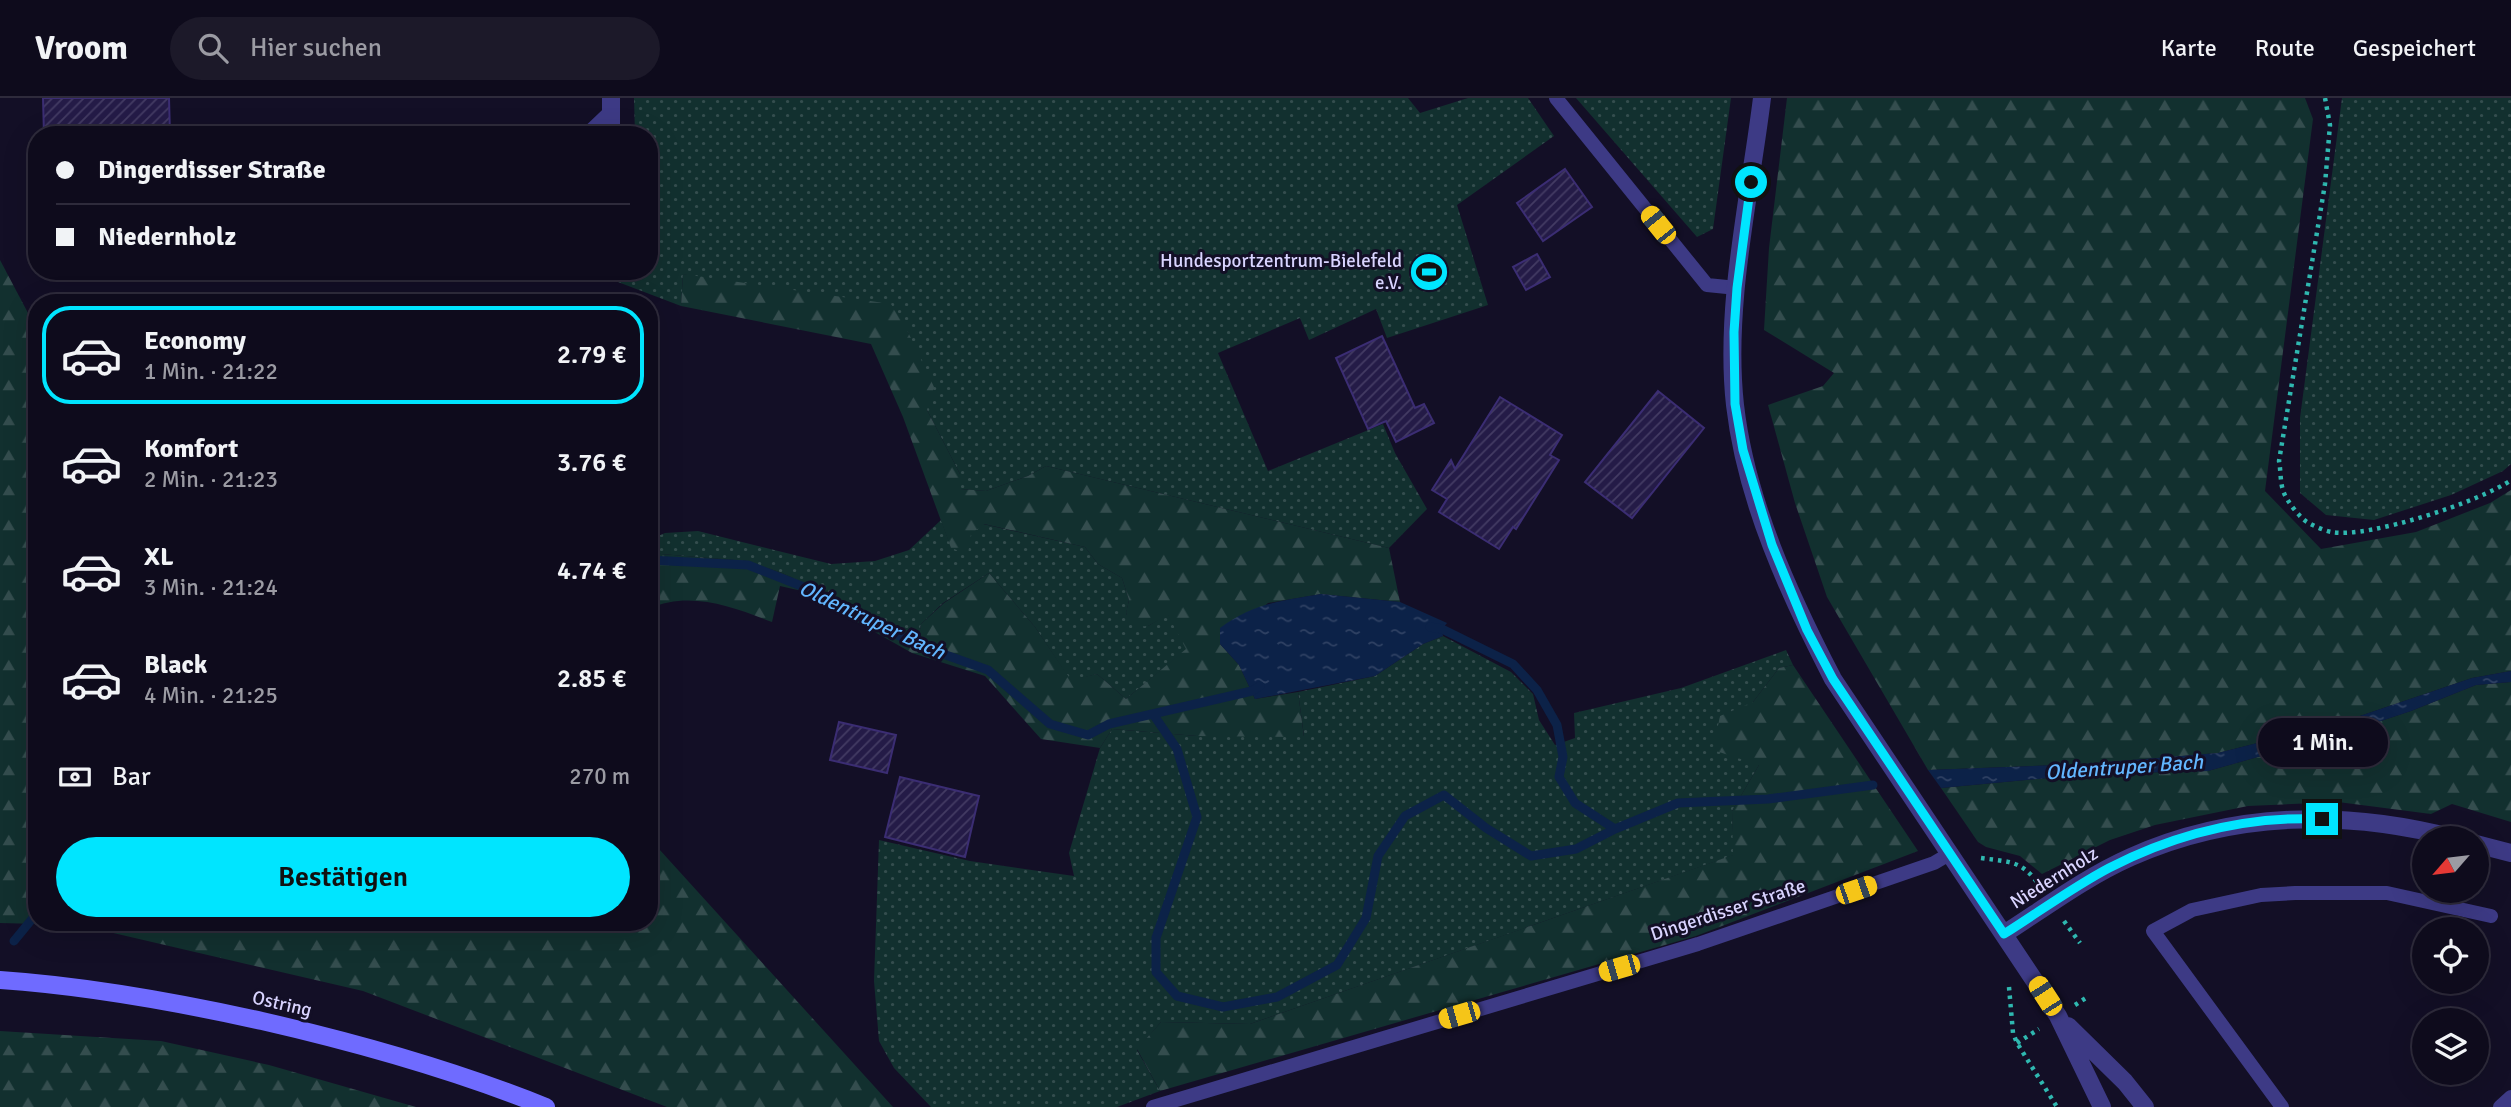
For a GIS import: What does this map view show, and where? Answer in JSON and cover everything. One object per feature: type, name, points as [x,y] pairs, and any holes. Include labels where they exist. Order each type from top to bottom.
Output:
[{"type":"main road","name":"Ostring","points":[[0,980],[111,992],[315,1033],[416,1061],[546,1107]]},
{"type":"street","points":[[1762,98],[1737,288],[1734,332],[1735,404],[1743,450],[1772,545],[1807,630],[1833,679],[2058,1016],[2102,1107]]},
{"type":"street","points":[[596,126],[611,106]]},
{"type":"street","points":[[611,106],[611,126]]},
{"type":"street","name":"Niedernholz","points":[[2004,934],[2107,869],[2160,845],[2205,831],[2255,821],[2302,818],[2362,820],[2412,830]]},
{"type":"street","points":[[2489,847],[2511,853]]},
{"type":"street","points":[[2058,1016],[2125,1082],[2145,1107]]},
{"type":"lane","points":[[1556,98],[1707,285],[1737,288]]},
{"type":"lane","name":"Dingerdisser Straße","points":[[1153,1107],[1698,944],[1934,863],[1951,853]]},
{"type":"lane","points":[[2282,1107],[2153,931],[2192,911],[2261,895],[2295,893],[2387,893],[2491,916]]},
{"type":"lane","points":[[2500,1107],[2511,1097]]},
{"type":"path","points":[[2325,98],[2330,125],[2325,184],[2279,461],[2284,493],[2305,521],[2333,532],[2360,531],[2391,527],[2456,505],[2511,480]]},
{"type":"path","points":[[1951,853],[2018,863],[2031,873],[2080,943]]},
{"type":"path","points":[[2009,984],[2017,1043],[2057,1107]]},
{"type":"green space","points":[[634,98],[1408,98],[1420,113],[1468,98],[1528,98],[1554,136],[1457,205],[1488,305],[1387,338],[1376,309],[1309,340],[1300,318],[1218,353],[1268,471],[1383,424],[1395,453],[1427,509],[1389,548],[1046,466],[1028,476],[986,491],[960,489],[960,474],[927,410],[908,332],[683,274],[681,306],[658,297],[658,294],[649,294],[613,280],[658,280],[658,126],[635,126]]},
{"type":"green space","points":[[1576,98],[1731,98],[1713,229],[1697,237]]},
{"type":"green space","points":[[1787,98],[2305,98],[2313,119],[2265,491],[2321,549],[2416,532],[2490,503],[2511,490],[2511,671],[2472,678],[2348,720],[2218,753],[2084,764],[1928,770],[1827,597],[1795,503],[1768,405],[1823,386],[1834,373],[1764,330],[1769,248]]},
{"type":"green space","points":[[2342,98],[2511,98],[2511,464],[2503,471],[2451,495],[2374,520],[2326,515],[2300,493],[2300,418]]},
{"type":"green space","points":[[0,260],[28,313],[28,924],[0,923]]},
{"type":"green space","points":[[683,274],[891,304],[908,332],[934,387],[927,410],[960,474],[960,489],[986,491],[1028,476],[1046,466],[1389,548],[1400,602],[1321,594],[1268,603],[1220,644],[1239,665],[1255,699],[1298,692],[1304,737],[1197,736],[1112,729],[1100,748],[1041,739],[985,676],[912,653],[802,591],[780,586],[772,622],[711,603],[680,601],[658,605],[658,554],[746,561],[782,573],[919,636],[921,624],[944,603],[989,573],[1035,627],[1071,680],[1097,674],[1126,699],[1186,649],[1168,615],[1148,626],[1133,627],[1126,613],[1129,600],[1122,578],[1098,564],[1085,547],[984,524],[971,534],[968,554],[951,548],[903,417],[871,344],[681,306]]},
{"type":"green space","points":[[941,520],[951,547],[983,524],[1085,547],[1098,564],[1122,578],[1129,600],[1126,614],[1148,626],[1168,614],[1187,649],[1126,699],[1097,674],[1071,681],[1035,627],[989,573],[943,603],[921,624],[919,636],[782,573],[746,561],[658,554],[658,536],[665,533],[698,531],[831,564],[875,561],[909,550]]},
{"type":"green space","points":[[1443,636],[1511,672],[1533,694],[1539,720],[1555,745],[1575,738],[1574,713],[1681,688],[1786,650],[1793,665],[1779,668],[1753,702],[1759,765],[1732,811],[1734,855],[1250,1024],[1161,1022],[1137,1050],[1160,1091],[1117,1107],[931,1107],[894,1068],[879,1041],[874,981],[879,840],[970,861],[1074,876],[1069,853],[1100,748],[1112,729],[1197,736],[1304,736],[1298,692],[1375,676],[1423,644]]},
{"type":"green space","points":[[1793,665],[1918,851],[1696,936],[1160,1091],[1137,1049],[1161,1022],[1250,1024],[1733,855],[1732,811],[1759,765],[1713,750],[1720,716],[1753,702],[1779,668]]},
{"type":"green space","points":[[2511,682],[2511,822],[2452,804],[2431,814],[2338,802],[2248,806],[2155,825],[2110,840],[2042,874],[2020,856],[1986,847],[1978,842],[1941,788],[2089,774],[2208,771],[2351,731],[2476,685]]},
{"type":"green space","points":[[658,848],[893,1107],[667,1107],[363,991],[105,931],[658,931]]},
{"type":"green space","points":[[0,1031],[161,1041],[269,1065],[416,1107],[0,1107]]},
{"type":"water","points":[[1321,594],[1400,602],[1447,623],[1442,629],[1443,636],[1423,644],[1375,676],[1255,699],[1239,665],[1220,644],[1220,628],[1256,608]]},
{"type":"water","points":[[2511,671],[2511,682],[2476,685],[2351,731],[2208,771],[2089,774],[1941,788],[1928,770],[2084,764],[2218,753],[2348,720],[2472,678]]},
{"type":"building","points":[[43,98],[169,98],[170,126],[44,126]]},
{"type":"building","points":[[1565,169],[1592,207],[1543,241],[1517,203]]},
{"type":"building","points":[[1537,254],[1550,277],[1526,290],[1513,267]]},
{"type":"building","points":[[1382,336],[1415,408],[1424,404],[1434,423],[1396,442],[1386,421],[1368,429],[1336,358]]},
{"type":"building","points":[[1658,391],[1704,428],[1632,518],[1585,482]]},
{"type":"building","points":[[1500,397],[1562,435],[1550,455],[1559,460],[1516,529],[1513,527],[1499,549],[1439,512],[1447,499],[1432,490],[1451,460],[1455,469]]},
{"type":"building","points":[[839,722],[896,735],[887,773],[830,760]]},
{"type":"building","points":[[900,777],[979,796],[965,857],[885,837]]},
{"type":"waterway","name":"Oldentruper Bach","points":[[658,560],[748,565],[804,587],[915,644],[988,670],[1050,724],[1088,735],[1109,724],[1252,691],[1260,686]]},
{"type":"waterway","name":"Oldentruper Bach","points":[[1430,627],[1442,629],[1513,664],[1537,690],[1557,725],[1563,757],[1559,777],[1575,803],[1615,829],[1678,803],[1768,799],[1873,785]]},
{"type":"waterway","name":"Oldentruper Bach","points":[[1153,714],[1177,749],[1197,817],[1156,938],[1156,972],[1177,996],[1223,1007],[1277,997],[1337,965],[1366,918],[1378,856],[1405,816],[1444,795],[1486,828],[1531,856],[1576,849],[1615,829]]},
{"type":"waterway","name":"Oldentruper Bach","points":[[14,941],[28,924]]},
{"type":"place","name":"Hundesportzentrum-Bielefeld e.V.","points":[[1429,272]]},
{"type":"route","points":[[1751,182],[1737,288],[1734,332],[1735,404],[1743,450],[1772,545],[1807,630],[1833,679],[2004,934],[2081,884],[2160,845],[2205,831],[2255,821],[2322,819]]}]
